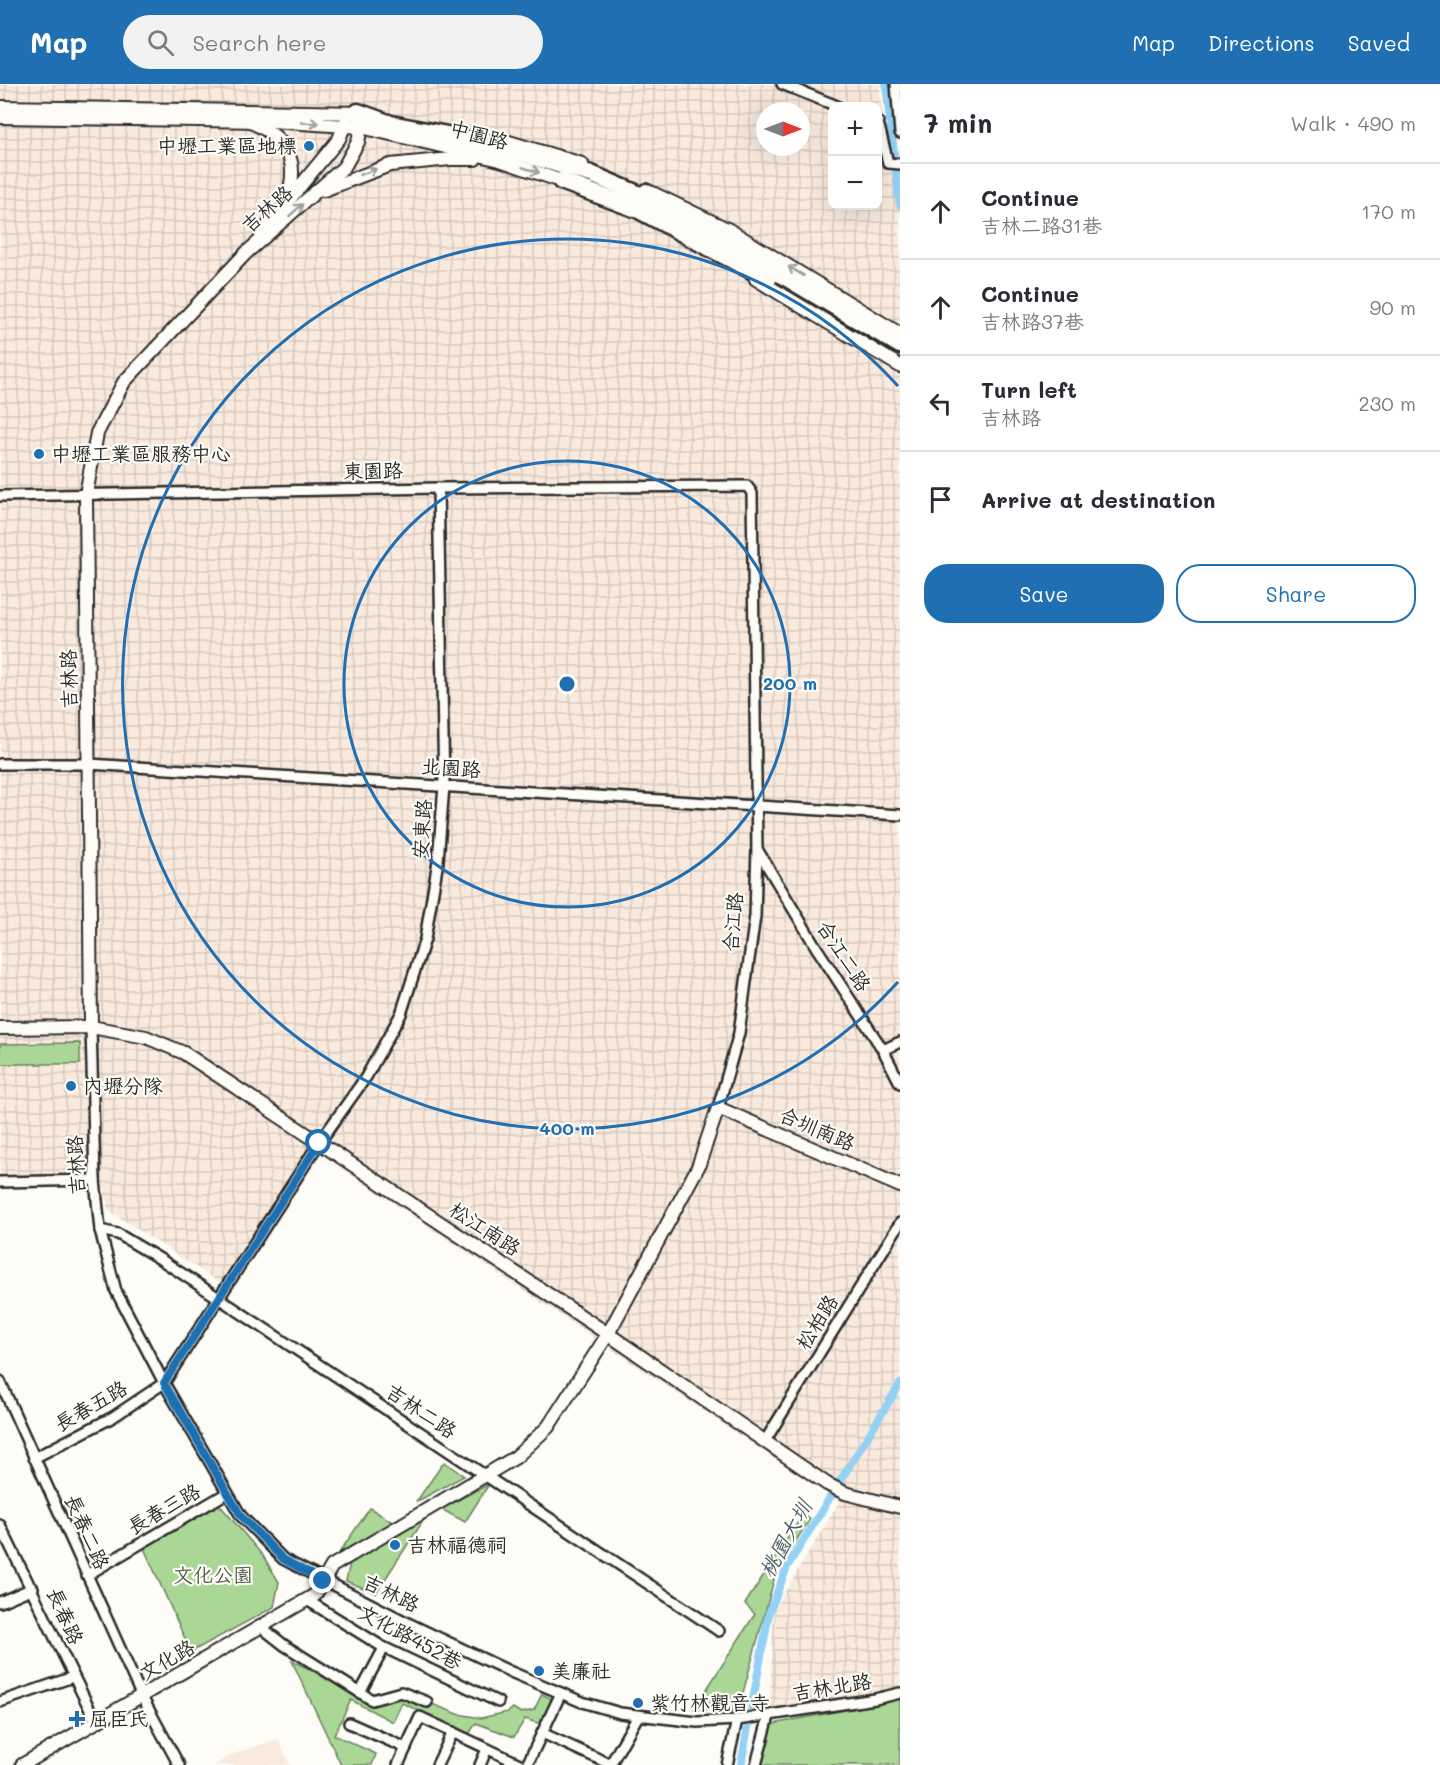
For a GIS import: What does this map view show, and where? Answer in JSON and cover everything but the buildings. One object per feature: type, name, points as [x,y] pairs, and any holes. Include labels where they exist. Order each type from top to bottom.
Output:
[{"type":"highway","points":[[356,117],[483,142],[591,174],[642,203],[688,234],[900,358]]},
{"type":"highway","points":[[561,181],[642,203],[698,225],[900,345]]},
{"type":"street","points":[[782,84],[828,102]]},
{"type":"street","points":[[896,84],[900,133]]},
{"type":"street","name":"中園路","points":[[0,107],[356,117],[513,142],[605,172],[680,204],[729,230],[900,334]]},
{"type":"street","points":[[0,117],[248,121],[346,126],[356,117]]},
{"type":"street","name":"中園路","points":[[356,117],[500,160],[561,181],[666,228],[716,255],[900,366]]},
{"type":"street","name":"吉林路","points":[[356,117],[353,155],[344,167],[246,254],[124,382],[97,433],[86,495],[91,1027],[95,1180],[100,1230],[116,1291],[164,1383],[241,1516],[283,1559],[408,1623],[582,1702],[638,1716],[697,1722],[769,1716]]},
{"type":"street","points":[[248,121],[274,134],[292,161],[293,179],[287,201]]},
{"type":"street","name":"吉林路","points":[[246,254],[339,139],[346,126]]},
{"type":"street","points":[[882,138],[888,163],[900,164]]},
{"type":"street","points":[[314,194],[390,165],[451,159],[500,160]]},
{"type":"street","points":[[865,345],[900,358]]},
{"type":"street","name":"東園路","points":[[0,496],[438,488],[747,486]]},
{"type":"street","name":"合江路","points":[[484,1476],[516,1457],[543,1433],[608,1334],[698,1167],[718,1108],[739,1033],[755,916],[758,849],[752,493],[747,486]]},
{"type":"street","name":"安東路","points":[[164,1383],[221,1299],[319,1143],[366,1077],[405,1005],[425,939],[438,861],[444,786],[438,488]]},
{"type":"street","name":"北園路","points":[[0,764],[89,764],[900,815]]},
{"type":"street","name":"合江二路","points":[[758,849],[816,947],[883,1050],[900,1083]]},
{"type":"street","name":"松江南路","points":[[0,1028],[91,1027],[146,1037],[184,1053],[831,1485],[845,1493],[900,1507]]},
{"type":"street","points":[[883,1050],[900,1042]]},
{"type":"street","name":"合圳南路","points":[[718,1108],[900,1186]]},
{"type":"street","points":[[0,1182],[95,1180]]},
{"type":"street","name":"松柏路","points":[[765,1441],[900,1223]]},
{"type":"street","name":"吉林二路","points":[[100,1230],[118,1234],[221,1299],[719,1631]]},
{"type":"street","name":"長春二路","points":[[0,1381],[142,1697],[178,1765]]},
{"type":"street","name":"長春五路","points":[[34,1458],[113,1417],[164,1383]]},
{"type":"street","name":"文化路","points":[[22,1765],[315,1595],[332,1566],[484,1476]]},
{"type":"street","name":"長春三路","points":[[87,1575],[227,1494]]},
{"type":"street","name":"長春路","points":[[0,1526],[33,1588],[96,1722]]},
{"type":"street","points":[[0,1602],[33,1588]]},
{"type":"street","name":"文化路452巷","points":[[307,1600],[384,1648],[498,1702]]},
{"type":"street","points":[[261,1627],[284,1645],[372,1700],[402,1692],[427,1702]]},
{"type":"street","points":[[360,1693],[384,1648]]},
{"type":"street","points":[[0,1702],[73,1677]]},
{"type":"street","points":[[527,1765],[561,1693]]},
{"type":"street","name":"吉林北路","points":[[769,1716],[875,1700],[900,1693]]},
{"type":"street","points":[[542,1733],[611,1765],[638,1716]]},
{"type":"street","points":[[756,1765],[769,1716]]},
{"type":"street","points":[[398,1765],[420,1717],[522,1765]]},
{"type":"street","points":[[727,1765],[741,1719]]},
{"type":"street","points":[[349,1723],[406,1748]]},
{"type":"street","points":[[437,1765],[453,1732]]},
{"type":"street","points":[[480,1765],[487,1749]]},
{"type":"shaded area","points":[[0,84],[880,84],[881,102],[828,102],[828,210],[882,210],[882,118],[883,135],[900,206],[900,1690],[764,1723],[769,1716],[774,1610],[839,1502],[319,1153],[228,1288],[108,1210],[102,1180],[0,1181]]},
{"type":"shaded area","points":[[278,1739],[290,1765],[215,1765],[233,1754]]},
{"type":"green space","points":[[80,1043],[80,1064],[0,1064],[0,1044]]},
{"type":"green space","points":[[444,1462],[464,1476],[416,1502]]},
{"type":"green space","points":[[489,1484],[465,1522],[441,1509]]},
{"type":"green space","name":"文化公園","points":[[218,1503],[263,1556],[279,1582],[274,1607],[191,1652],[143,1546]]},
{"type":"green space","points":[[370,1508],[394,1523],[339,1553]]},
{"type":"green space","points":[[803,1514],[810,1519],[776,1572],[738,1711],[694,1709],[755,1614],[745,1604]]},
{"type":"green space","points":[[427,1515],[376,1593],[346,1581],[350,1563]]},
{"type":"green space","points":[[292,1661],[353,1689],[375,1702],[403,1693],[458,1714],[481,1718],[508,1712],[513,1708],[521,1713],[534,1710],[542,1694],[552,1699],[541,1724],[525,1719],[514,1737],[476,1723],[469,1734],[402,1703],[393,1722],[351,1700],[334,1735],[376,1754],[372,1765],[341,1765]]},
{"type":"green space","points":[[900,1695],[900,1765],[759,1765],[768,1725],[866,1706]]},
{"type":"waterway","name":"桃園大圳","points":[[886,84],[900,205]]},
{"type":"waterway","name":"桃園大圳","points":[[741,1765],[769,1613],[787,1567],[900,1384]]},
{"type":"place","name":"中壢工業區地標","points":[[309,146]]},
{"type":"place","name":"中壢工業區服務中心","points":[[39,454]]},
{"type":"place","name":"內壢分隊","points":[[71,1086]]},
{"type":"place","name":"吉林福德祠","points":[[395,1545]]},
{"type":"place","name":"美廉社","points":[[539,1671]]},
{"type":"place","name":"紫竹林觀音寺","points":[[638,1703]]},
{"type":"place","name":"屈臣氏","points":[[77,1719]]},
{"type":"route","points":[[319,1143],[221,1299],[164,1383],[241,1516],[283,1559],[323,1581]]}]
